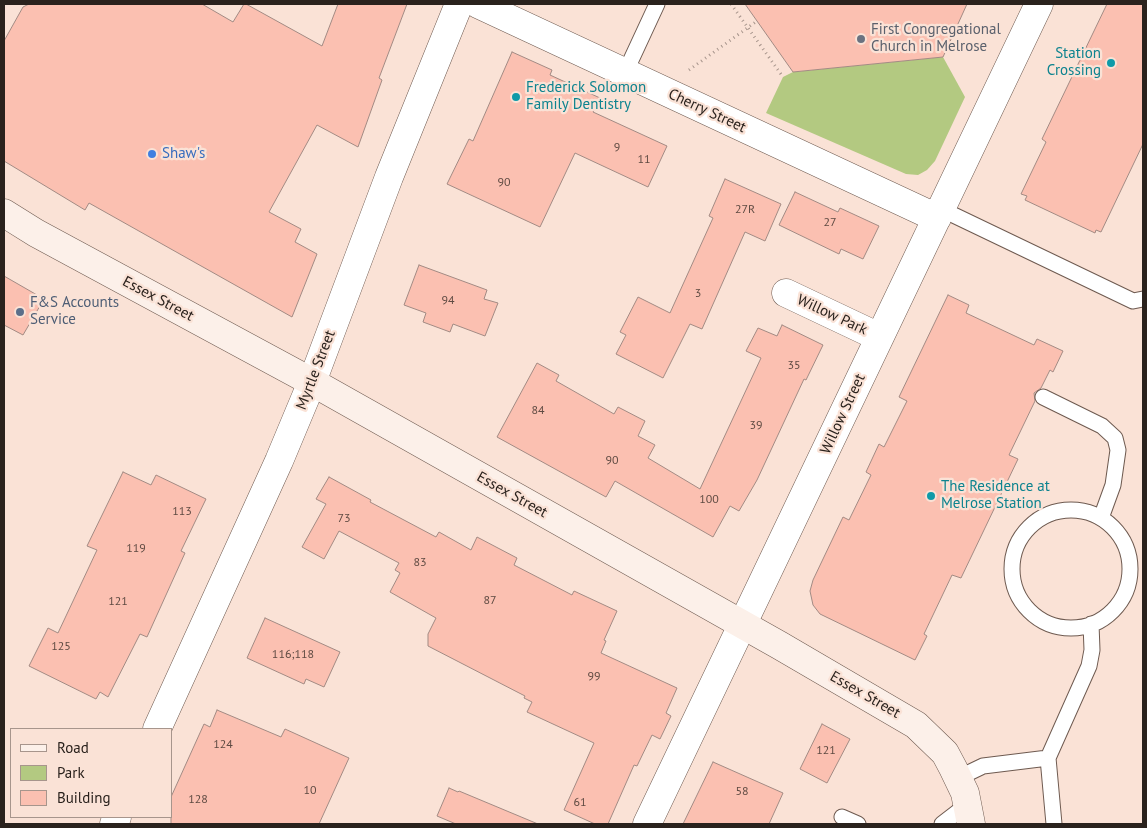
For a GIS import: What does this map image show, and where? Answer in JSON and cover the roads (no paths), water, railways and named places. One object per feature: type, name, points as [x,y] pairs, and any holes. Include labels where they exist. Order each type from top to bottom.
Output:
[{"type":"street","name":"Myrtle Street","points":[[157,728],[279,461],[312,382],[389,177],[459,4]]},
{"type":"street","name":"Cherry Street","points":[[478,4],[661,90],[939,213]]},
{"type":"street","name":"Willow Street","points":[[648,824],[879,337],[1040,4]]},
{"type":"street","name":"Essex Street","points":[[4,213],[36,233],[312,382],[779,645],[916,725],[945,753],[958,778],[969,814]]},
{"type":"street","name":"Willow Park","points":[[786,293],[879,337]]},
{"type":"lane","points":[[625,73],[657,4]]},
{"type":"lane","points":[[939,213],[1133,301],[1143,299]]},
{"type":"lane","points":[[1043,398],[1102,426],[1115,438],[1118,450],[1114,475],[1110,494],[1101,518]]},
{"type":"lane","points":[[1074,510],[1101,518],[1114,529],[1126,549],[1130,571],[1128,583],[1118,604],[1101,619],[1091,624],[1068,627],[1056,626],[1046,622],[1036,616],[1020,599],[1012,577],[1012,566],[1017,543],[1027,529],[1040,518],[1051,513],[1074,510]]},
{"type":"lane","points":[[1054,824],[1048,758],[1089,666],[1092,650],[1091,624]]},
{"type":"lane","points":[[958,778],[982,766],[1048,758]]},
{"type":"lane","points":[[942,824],[969,814]]},
{"type":"lane","points":[[842,817],[858,824]]},
{"type":"place","name":"First Congregational Church in Melrose","points":[[861,39]]},
{"type":"place","name":"Station Crossing","points":[[1111,63]]},
{"type":"place","name":"Frederick Solomon Family Dentistry","points":[[516,97]]},
{"type":"place","name":"Shaw's","points":[[152,154]]},
{"type":"place","name":"F&S Accounts Service","points":[[20,312]]},
{"type":"place","name":"The Residence at Melrose Station","points":[[931,496]]}]
